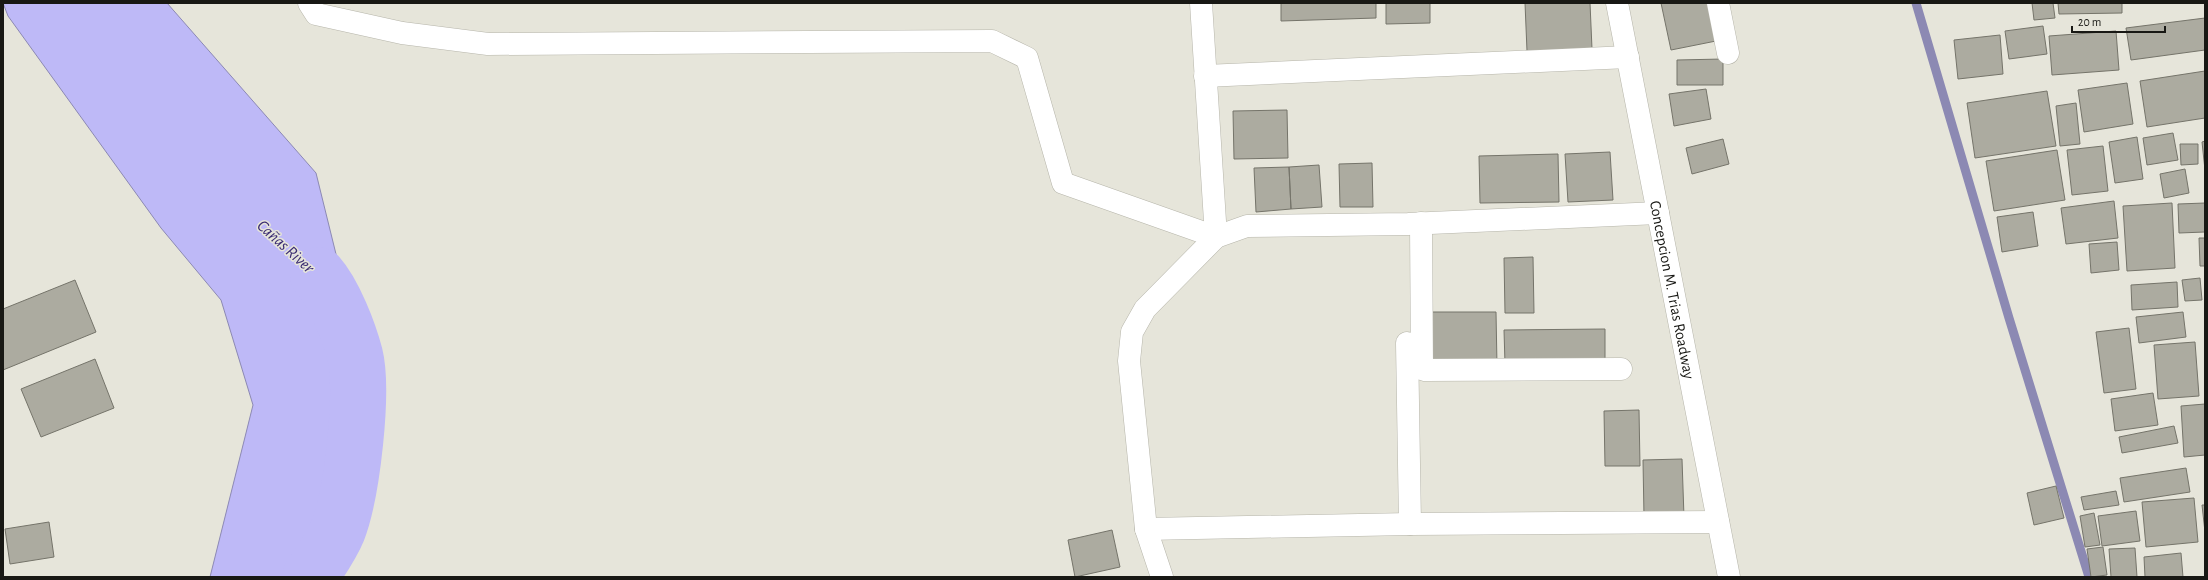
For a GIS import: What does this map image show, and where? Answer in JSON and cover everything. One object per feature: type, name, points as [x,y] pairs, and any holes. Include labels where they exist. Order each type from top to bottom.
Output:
[{"type":"street","points":[[309,3],[316,14],[402,33],[488,44],[992,41],[1027,58],[1063,183],[1216,237]]},
{"type":"street","points":[[1201,3],[1216,237]]},
{"type":"street","name":"Concepcion M. Trias Roadway","points":[[1617,3],[1729,577]]},
{"type":"street","points":[[1718,3],[1728,54]]},
{"type":"street","points":[[1205,76],[1628,57]]},
{"type":"street","points":[[1162,577],[1146,529],[1129,361],[1132,332],[1146,309],[1216,237],[1248,226],[1415,224],[1658,213]]},
{"type":"street","points":[[1415,224],[1422,369],[1621,369]]},
{"type":"street","points":[[1410,524],[1407,383],[1415,224]]},
{"type":"street","points":[[1146,529],[1410,524],[1718,522]]},
{"type":"water","points":[[3,3],[167,3],[316,173],[351,315],[353,413],[337,510],[302,577],[210,577],[253,405],[221,300],[161,228],[8,16]]},
{"type":"building","points":[[1281,3],[1376,3],[1376,18],[1281,21]]},
{"type":"building","points":[[1386,3],[1430,3],[1430,23],[1386,24]]},
{"type":"building","points":[[1525,3],[1590,3],[1592,49],[1527,51]]},
{"type":"building","points":[[1661,3],[1713,3],[1721,40],[1671,50]]},
{"type":"building","points":[[2032,3],[2053,3],[2055,18],[2034,20]]},
{"type":"building","points":[[2058,3],[2122,3],[2122,13],[2059,14]]},
{"type":"building","points":[[2205,18],[2205,50],[2131,60],[2126,28]]},
{"type":"building","points":[[2043,26],[2047,54],[2009,59],[2005,31]]},
{"type":"building","points":[[2116,31],[2119,70],[2052,75],[2049,36]]},
{"type":"building","points":[[2000,35],[2003,74],[1958,79],[1954,40]]},
{"type":"building","points":[[1723,59],[1723,85],[1677,85],[1677,60]]},
{"type":"building","points":[[2205,71],[2205,118],[2147,127],[2140,81]]},
{"type":"building","points":[[2127,83],[2133,124],[2084,132],[2078,90]]},
{"type":"building","points":[[1706,89],[1711,119],[1674,126],[1669,94]]},
{"type":"building","points":[[2047,91],[2056,146],[1975,158],[1967,103]]},
{"type":"building","points":[[2076,103],[2080,144],[2060,146],[2056,106]]},
{"type":"building","points":[[1287,110],[1288,158],[1234,159],[1233,111]]},
{"type":"building","points":[[2173,133],[2178,160],[2147,165],[2143,138]]},
{"type":"building","points":[[2137,137],[2143,179],[2115,183],[2109,142]]},
{"type":"building","points":[[1723,139],[1729,164],[1692,174],[1686,148]]},
{"type":"building","points":[[2205,141],[2205,170],[2202,142]]},
{"type":"building","points":[[2180,144],[2198,144],[2198,164],[2181,165]]},
{"type":"building","points":[[2103,146],[2108,191],[2072,195],[2067,150]]},
{"type":"building","points":[[2057,150],[2065,200],[1994,211],[1986,161]]},
{"type":"building","points":[[1610,152],[1613,200],[1568,202],[1565,154]]},
{"type":"building","points":[[1558,154],[1559,202],[1480,203],[1479,156]]},
{"type":"building","points":[[1372,163],[1373,207],[1340,207],[1339,164]]},
{"type":"building","points":[[1319,165],[1322,207],[1291,209],[1289,167]]},
{"type":"building","points":[[1289,167],[1291,209],[1256,212],[1254,168]]},
{"type":"building","points":[[2185,169],[2189,193],[2164,198],[2160,174]]},
{"type":"building","points":[[2114,201],[2118,238],[2066,244],[2061,208]]},
{"type":"building","points":[[2172,203],[2175,268],[2127,271],[2123,206]]},
{"type":"building","points":[[2205,203],[2205,232],[2179,233],[2178,204]]},
{"type":"building","points":[[2033,212],[2038,246],[2002,252],[1997,217]]},
{"type":"building","points":[[2199,238],[2205,238],[2205,266],[2200,266]]},
{"type":"building","points":[[2117,242],[2119,270],[2091,273],[2089,244]]},
{"type":"building","points":[[1533,257],[1534,313],[1505,313],[1504,258]]},
{"type":"building","points":[[2200,278],[2202,300],[2185,301],[2182,280]]},
{"type":"building","points":[[75,280],[96,332],[3,370],[3,309]]},
{"type":"building","points":[[2177,282],[2178,307],[2132,310],[2131,285]]},
{"type":"building","points":[[1431,312],[1496,312],[1497,366],[1431,366]]},
{"type":"building","points":[[2183,312],[2186,337],[2139,343],[2136,317]]},
{"type":"building","points":[[2129,328],[2136,389],[2104,393],[2096,332]]},
{"type":"building","points":[[1605,329],[1605,363],[1505,364],[1504,330]]},
{"type":"building","points":[[2195,342],[2199,396],[2158,399],[2154,345]]},
{"type":"building","points":[[95,359],[114,408],[41,437],[21,389]]},
{"type":"building","points":[[2153,393],[2158,425],[2115,431],[2111,399]]},
{"type":"building","points":[[2205,404],[2205,455],[2184,457],[2181,406]]},
{"type":"building","points":[[1639,410],[1640,466],[1605,466],[1604,411]]},
{"type":"building","points":[[2174,426],[2178,443],[2122,453],[2119,437]]},
{"type":"building","points":[[1682,459],[1684,517],[1644,517],[1643,460]]},
{"type":"building","points":[[2186,468],[2190,492],[2124,502],[2120,478]]},
{"type":"building","points":[[2056,486],[2064,518],[2034,525],[2027,493]]},
{"type":"building","points":[[2116,491],[2119,505],[2084,510],[2081,497]]},
{"type":"building","points":[[2194,498],[2198,542],[2146,547],[2142,502]]},
{"type":"building","points":[[2202,505],[2205,505],[2205,532]]},
{"type":"building","points":[[2136,511],[2140,541],[2102,546],[2098,516]]},
{"type":"building","points":[[2094,513],[2100,545],[2085,547],[2080,516]]},
{"type":"building","points":[[49,522],[54,557],[10,564],[5,529]]},
{"type":"building","points":[[1112,530],[1120,567],[1075,577],[1068,540]]},
{"type":"building","points":[[2103,547],[2107,575],[2091,577],[2087,549]]},
{"type":"building","points":[[2135,548],[2137,577],[2111,577],[2109,549]]},
{"type":"building","points":[[2181,553],[2183,577],[2145,577],[2144,557]]},
{"type":"waterway","points":[[1916,3],[2009,318],[2089,577]]},
{"type":"waterway","name":"Cañas River","points":[[310,577],[332,542],[343,514],[352,468],[358,392],[355,355],[349,335],[330,292],[318,275]]}]
